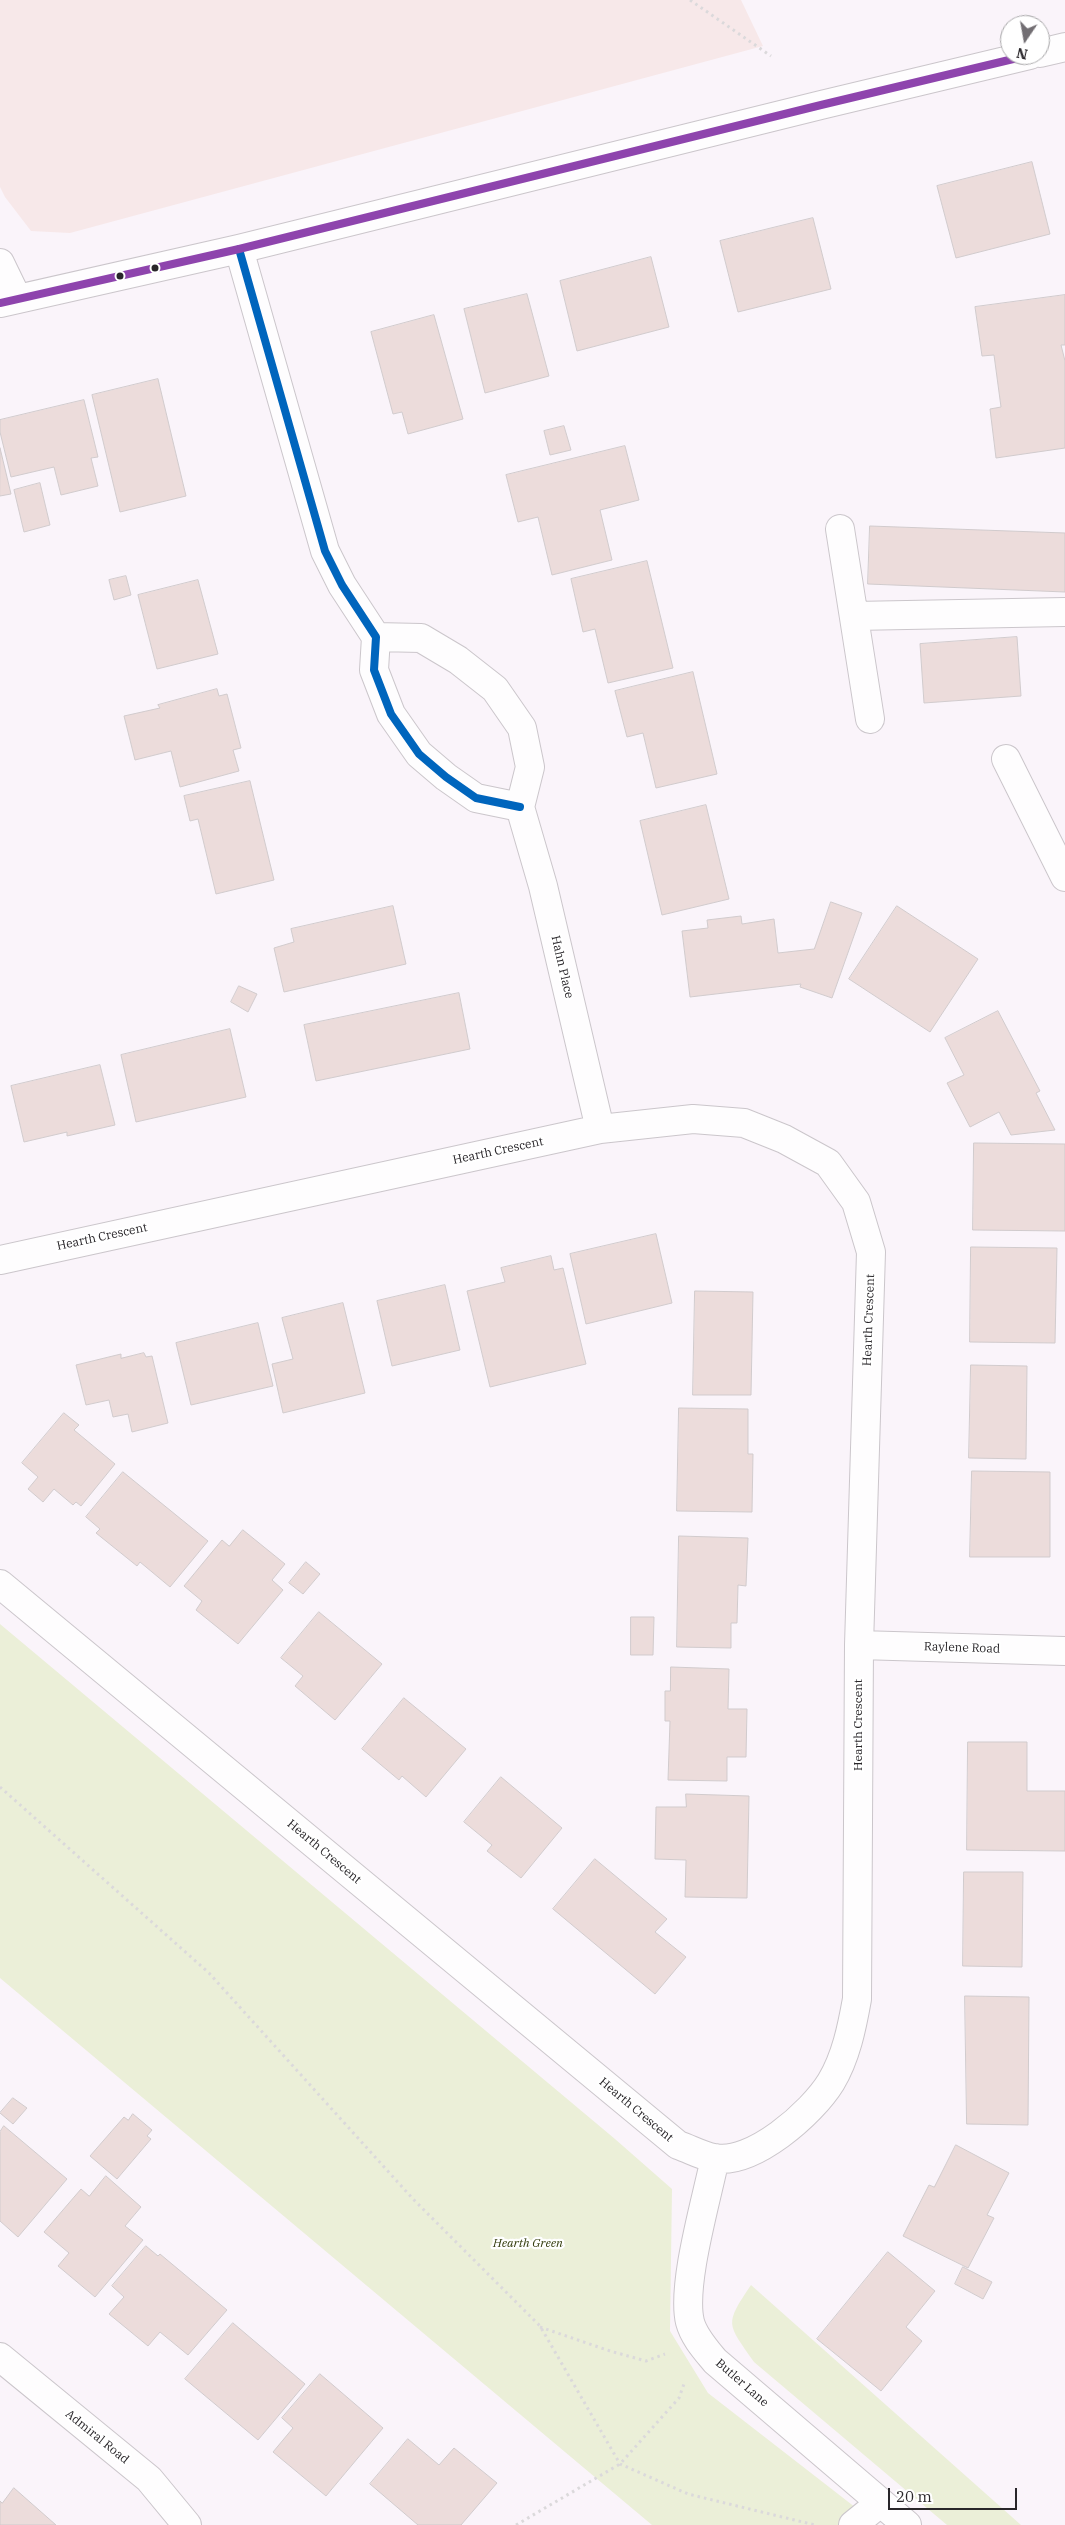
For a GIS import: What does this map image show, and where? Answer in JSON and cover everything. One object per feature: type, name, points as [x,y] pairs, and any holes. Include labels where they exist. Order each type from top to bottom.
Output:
[{"type":"street","points":[[1050,51],[1065,47]]},
{"type":"street","points":[[0,263],[9,301],[240,249],[1000,62]]},
{"type":"street","points":[[240,249],[325,551],[342,585],[376,637],[374,670],[391,714],[419,754],[446,778],[476,798],[520,807],[530,768],[522,728],[495,688],[458,660],[421,638],[376,637]]},
{"type":"street","points":[[840,529],[870,718]]},
{"type":"street","points":[[854,616],[1065,612]]},
{"type":"street","points":[[1006,759],[1065,877]]},
{"type":"street","name":"Hahn Place","points":[[520,807],[543,886],[600,1129]]},
{"type":"street","name":"Hearth Crescent","points":[[0,1260],[600,1129],[693,1119],[744,1123],[784,1139],[828,1163],[856,1202],[871,1252],[859,1645],[857,1998],[850,2037],[831,2082],[805,2113],[774,2139],[738,2157],[715,2158],[678,2145],[0,1584]]},
{"type":"street","name":"Raylene Road","points":[[859,1645],[1065,1651]]},
{"type":"street","name":"Butler Lane","points":[[715,2158],[688,2288],[690,2323],[700,2341],[715,2361],[907,2525]]},
{"type":"street","name":"Admiral Road","points":[[0,2357],[149,2479],[186,2525]]},
{"type":"street","points":[[853,2525],[880,2503]]},
{"type":"path","points":[[690,0],[771,56]]},
{"type":"path","points":[[0,1787],[210,1973],[413,2198],[540,2326],[620,2464],[688,2494],[816,2525]]},
{"type":"path","points":[[540,2326],[610,2352],[646,2361],[700,2341]]},
{"type":"path","points":[[516,2525],[620,2464],[679,2398],[700,2341]]},
{"type":"shaded area","points":[[0,0],[741,0],[763,46],[70,233],[31,231],[5,197],[0,187]]},
{"type":"green space","name":"Hearth Green","points":[[0,1624],[615,2139],[672,2189],[670,2331],[708,2393],[878,2525],[652,2525],[0,1978]]},
{"type":"green space","points":[[751,2285],[1021,2525],[947,2525],[754,2362],[738,2339],[732,2324],[736,2308]]},
{"type":"building","points":[[1032,162],[1050,234],[956,258],[937,186]]},
{"type":"building","points":[[813,218],[831,289],[738,312],[720,241]]},
{"type":"building","points":[[651,257],[669,327],[577,351],[560,281]]},
{"type":"building","points":[[527,294],[549,376],[485,393],[464,309]]},
{"type":"building","points":[[1065,295],[1065,345],[1061,345],[1065,361],[1065,448],[996,458],[990,409],[1001,407],[994,355],[982,356],[975,307]]},
{"type":"building","points":[[434,315],[463,419],[408,434],[402,412],[393,414],[371,332]]},
{"type":"building","points":[[158,379],[186,496],[120,512],[92,395]]},
{"type":"building","points":[[84,400],[98,457],[91,458],[98,486],[61,495],[54,467],[11,477],[0,432],[0,420]]},
{"type":"building","points":[[564,426],[571,450],[550,455],[544,431]]},
{"type":"building","points":[[625,446],[639,500],[600,510],[612,560],[552,575],[538,517],[518,522],[506,475]]},
{"type":"building","points":[[0,448],[11,494],[0,496]]},
{"type":"building","points":[[40,483],[50,525],[24,532],[14,490]]},
{"type":"building","points":[[870,526],[1065,533],[1065,592],[868,584]]},
{"type":"building","points":[[647,561],[673,668],[608,683],[595,629],[583,632],[571,579]]},
{"type":"building","points":[[126,576],[131,595],[114,600],[109,580]]},
{"type":"building","points":[[198,580],[218,654],[157,669],[138,595]]},
{"type":"building","points":[[1017,637],[1021,696],[924,703],[920,644]]},
{"type":"building","points":[[693,672],[717,774],[656,788],[643,733],[627,737],[615,691]]},
{"type":"building","points":[[217,689],[219,696],[227,694],[241,748],[233,750],[239,771],[180,787],[171,751],[135,760],[124,716],[160,708],[158,705]]},
{"type":"building","points":[[250,781],[274,880],[216,894],[198,819],[190,821],[184,796]]},
{"type":"building","points":[[706,805],[729,899],[662,915],[640,821]]},
{"type":"building","points":[[831,902],[862,913],[832,998],[800,987],[801,984],[690,997],[682,931],[708,928],[707,920],[741,916],[742,924],[774,919],[778,953],[814,949]]},
{"type":"building","points":[[393,906],[406,964],[284,992],[274,948],[294,942],[291,929]]},
{"type":"building","points":[[897,906],[978,959],[930,1032],[849,979]]},
{"type":"building","points":[[239,986],[257,994],[248,1012],[231,1002]]},
{"type":"building","points":[[459,993],[470,1049],[316,1081],[304,1025]]},
{"type":"building","points":[[998,1011],[1040,1091],[1036,1093],[1055,1130],[1011,1135],[999,1112],[970,1127],[947,1083],[964,1075],[945,1038]]},
{"type":"building","points":[[230,1029],[246,1097],[136,1122],[121,1055]]},
{"type":"building","points":[[100,1065],[115,1125],[67,1136],[67,1132],[24,1142],[11,1086]]},
{"type":"building","points":[[974,1143],[1065,1144],[1065,1231],[973,1230]]},
{"type":"building","points":[[656,1234],[672,1303],[586,1324],[570,1254]]},
{"type":"building","points":[[971,1247],[1057,1248],[1055,1343],[970,1342]]},
{"type":"building","points":[[551,1256],[554,1270],[563,1268],[586,1364],[490,1387],[467,1291],[505,1282],[501,1268]]},
{"type":"building","points":[[445,1285],[460,1350],[392,1366],[377,1301]]},
{"type":"building","points":[[695,1291],[753,1292],[751,1395],[693,1395]]},
{"type":"building","points":[[343,1303],[365,1393],[283,1413],[272,1364],[293,1359],[282,1318]]},
{"type":"building","points":[[258,1323],[273,1386],[191,1405],[176,1343]]},
{"type":"building","points":[[144,1353],[146,1357],[152,1356],[168,1423],[132,1432],[128,1414],[113,1417],[109,1400],[86,1405],[76,1365],[121,1354],[121,1358]]},
{"type":"building","points":[[971,1365],[1027,1366],[1026,1459],[969,1458]]},
{"type":"building","points":[[679,1408],[748,1409],[748,1454],[753,1454],[752,1512],[677,1511]]},
{"type":"building","points":[[64,1413],[79,1425],[74,1430],[115,1464],[81,1506],[76,1502],[73,1505],[54,1489],[43,1502],[28,1489],[38,1477],[22,1463]]},
{"type":"building","points":[[972,1471],[1050,1472],[1050,1557],[970,1557]]},
{"type":"building","points":[[123,1472],[208,1541],[170,1587],[140,1562],[137,1566],[96,1533],[100,1529],[86,1517]]},
{"type":"building","points":[[243,1530],[285,1564],[272,1580],[283,1590],[238,1644],[196,1610],[202,1601],[184,1586],[222,1540],[229,1546]]},
{"type":"building","points":[[679,1536],[748,1538],[746,1586],[738,1585],[737,1623],[731,1623],[731,1648],[677,1647]]},
{"type":"building","points":[[306,1562],[320,1574],[303,1594],[289,1583]]},
{"type":"building","points":[[319,1612],[382,1664],[335,1720],[295,1686],[303,1676],[281,1658]]},
{"type":"building","points":[[631,1617],[654,1617],[653,1655],[631,1655]]},
{"type":"building","points":[[671,1667],[729,1669],[728,1709],[747,1709],[746,1757],[727,1757],[727,1781],[668,1780],[670,1721],[665,1721],[665,1691],[670,1691]]},
{"type":"building","points":[[404,1698],[466,1749],[426,1797],[402,1776],[399,1780],[362,1749]]},
{"type":"building","points":[[968,1742],[1027,1742],[1027,1791],[1065,1791],[1065,1851],[967,1850]]},
{"type":"building","points":[[501,1777],[562,1828],[521,1878],[487,1851],[492,1845],[464,1822]]},
{"type":"building","points":[[686,1794],[749,1796],[747,1898],[685,1897],[686,1860],[655,1859],[656,1807],[686,1807]]},
{"type":"building","points":[[595,1859],[667,1919],[655,1932],[686,1957],[655,1994],[553,1909]]},
{"type":"building","points":[[964,1872],[1023,1872],[1022,1967],[963,1966]]},
{"type":"building","points":[[965,1996],[1029,1997],[1028,2125],[967,2124]]},
{"type":"building","points":[[13,2098],[27,2108],[13,2124],[0,2113]]},
{"type":"building","points":[[133,2114],[152,2130],[147,2136],[151,2139],[117,2179],[90,2156],[124,2117],[128,2120]]},
{"type":"building","points":[[4,2126],[67,2179],[18,2237],[0,2221],[0,2132]]},
{"type":"building","points":[[956,2145],[1009,2173],[987,2215],[994,2218],[968,2268],[903,2236],[929,2185],[934,2187]]},
{"type":"building","points":[[106,2176],[141,2207],[125,2226],[143,2240],[95,2297],[58,2266],[69,2253],[44,2232],[81,2189],[89,2196]]},
{"type":"building","points":[[146,2246],[158,2256],[160,2254],[227,2310],[188,2355],[160,2332],[148,2346],[109,2314],[124,2297],[112,2286]]},
{"type":"building","points":[[888,2252],[935,2291],[906,2327],[922,2341],[881,2391],[817,2339]]},
{"type":"building","points":[[963,2267],[992,2282],[983,2299],[955,2284]]},
{"type":"building","points":[[233,2323],[305,2384],[258,2440],[185,2379]]},
{"type":"building","points":[[320,2374],[383,2428],[326,2496],[273,2452],[293,2428],[282,2418]]},
{"type":"building","points":[[408,2439],[439,2465],[454,2448],[497,2483],[461,2525],[418,2525],[370,2484]]},
{"type":"building","points":[[14,2488],[56,2525],[0,2525],[0,2501],[2,2503]]},
{"type":"transit line","points":[[0,303],[239,249],[1000,62]]},
{"type":"transit line","points":[[239,249],[325,551],[342,585],[376,637],[374,670],[391,714],[419,754],[446,777],[476,798],[520,807]]}]
